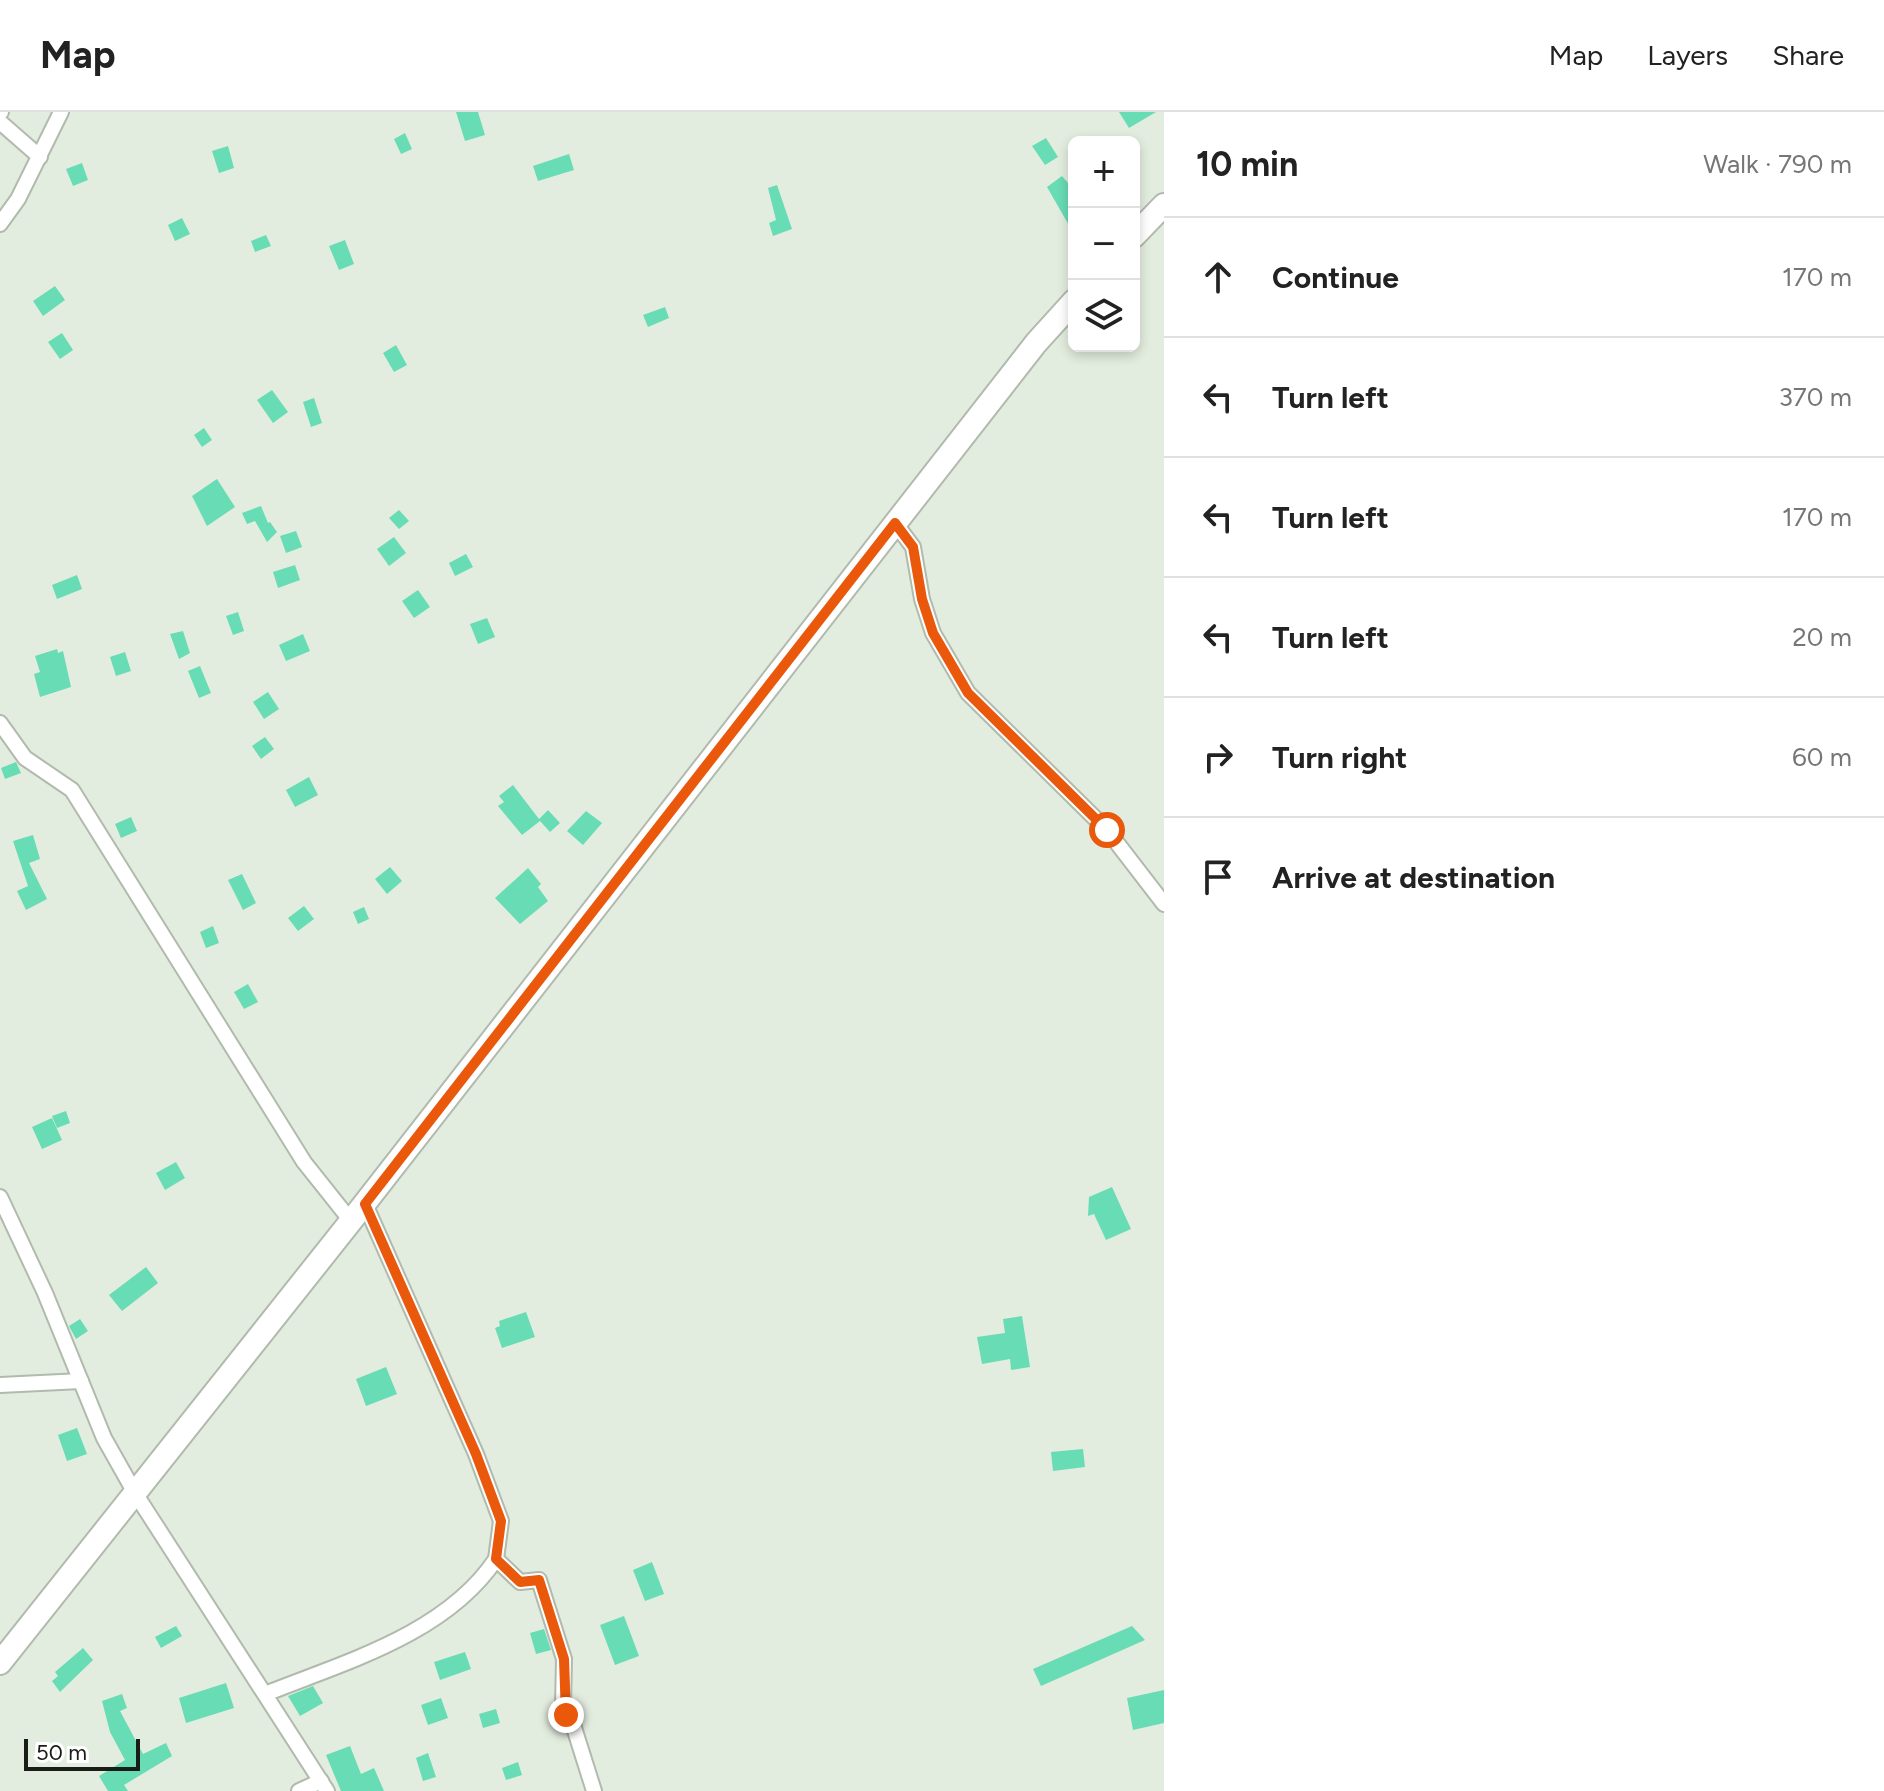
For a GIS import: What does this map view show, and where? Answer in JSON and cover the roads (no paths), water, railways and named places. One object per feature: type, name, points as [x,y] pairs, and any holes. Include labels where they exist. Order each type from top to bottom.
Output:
[{"type":"street","points":[[0,224],[40,157],[61,112]]},
{"type":"street","points":[[0,122],[40,157]]},
{"type":"street","points":[[1140,230],[1164,205]]},
{"type":"street","points":[[0,1663],[358,1213],[1036,343],[1068,308]]},
{"type":"street","points":[[895,523],[913,547],[922,599],[933,633],[968,693],[1107,830],[1164,904]]},
{"type":"street","points":[[0,723],[25,758],[72,790],[304,1162],[358,1213],[476,1454],[501,1521],[496,1559],[482,1580],[420,1627],[376,1650],[265,1694]]},
{"type":"street","points":[[0,1197],[104,1438],[135,1493],[324,1786],[299,1791]]},
{"type":"street","points":[[0,1385],[81,1381]]},
{"type":"street","points":[[496,1559],[520,1582],[539,1580],[564,1659],[563,1706],[571,1718],[594,1791]]}]
